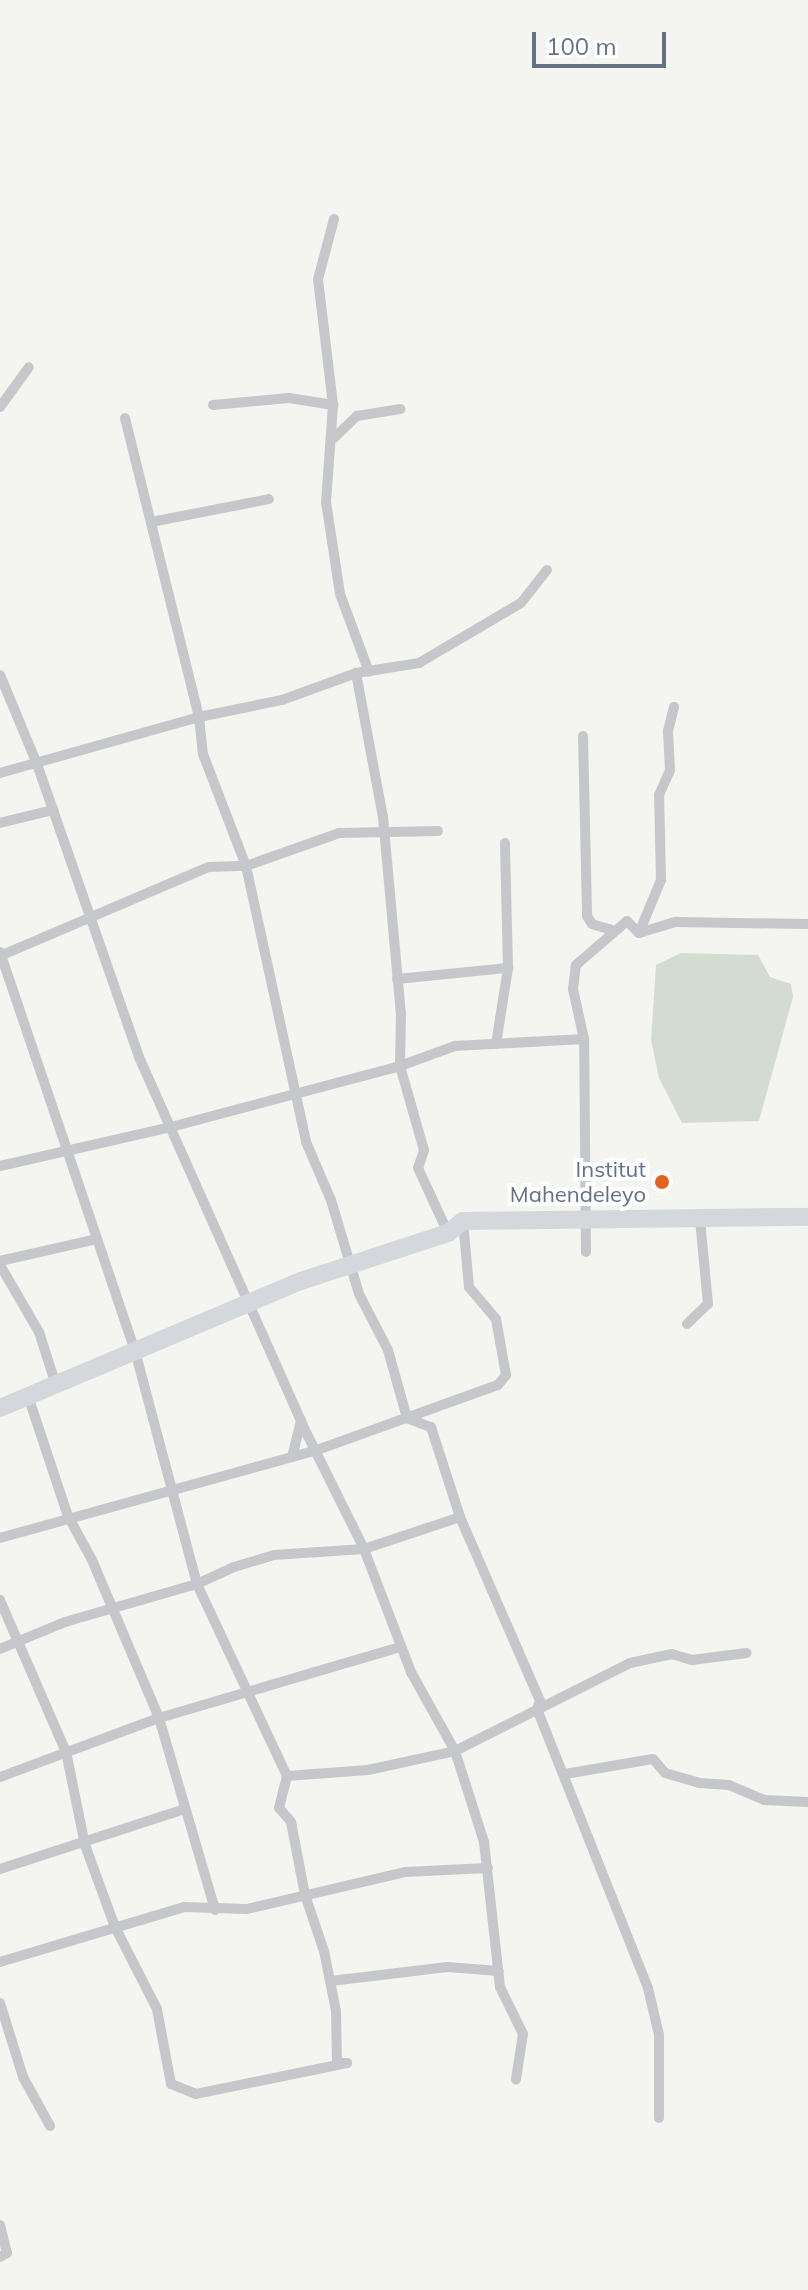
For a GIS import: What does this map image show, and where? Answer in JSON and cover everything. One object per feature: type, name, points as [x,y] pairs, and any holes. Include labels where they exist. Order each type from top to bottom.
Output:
[{"type":"highway","points":[[0,1408],[55,1382],[249,1303],[351,1264],[448,1233],[463,1221],[587,1217],[808,1217]]},
{"type":"street","points":[[334,219],[318,279],[333,405],[334,438],[326,502],[340,594],[369,672]]},
{"type":"street","points":[[0,407],[29,367]]},
{"type":"street","points":[[213,405],[289,398],[333,405]]},
{"type":"street","points":[[334,438],[357,416],[400,409]]},
{"type":"street","points":[[125,418],[199,717],[203,754],[246,866],[306,1142],[359,1294],[388,1350],[407,1418]]},
{"type":"street","points":[[151,522],[269,499]]},
{"type":"street","points":[[0,773],[199,717],[282,700],[356,673],[397,670],[457,643],[521,603],[547,570]]},
{"type":"street","points":[[356,673],[384,829],[397,979],[400,1066],[424,1150],[418,1168],[448,1233]]},
{"type":"street","points":[[0,675],[37,764],[134,1043],[249,1303],[364,1549],[401,1647],[455,1751],[488,1868],[503,1996],[523,2034],[516,2079]]},
{"type":"street","points":[[639,933],[661,880],[659,795],[670,770],[668,731],[674,707]]},
{"type":"street","points":[[583,736],[587,916],[592,924],[612,930]]},
{"type":"street","points":[[0,823],[53,810]]},
{"type":"street","points":[[0,1600],[16,1645],[66,1752],[85,1845],[115,1927],[157,2009],[171,2084],[177,2091],[196,2094],[347,2063],[337,2063],[331,1981],[305,1895],[291,1822],[279,1808],[287,1776],[245,1695],[197,1584],[135,1351],[0,955],[186,873],[246,866],[321,836],[384,829],[438,831]]},
{"type":"street","points":[[496,1044],[508,968],[505,843]]},
{"type":"street","points":[[586,1252],[584,1039],[573,989],[576,965],[612,930],[627,921],[639,933]]},
{"type":"street","points":[[639,933],[676,922],[808,924]]},
{"type":"street","points":[[397,979],[508,968]]},
{"type":"street","points":[[0,1166],[171,1127],[294,1091],[400,1066],[455,1046],[584,1039]]},
{"type":"street","points":[[687,1324],[708,1304],[700,1219]]},
{"type":"street","points":[[0,1538],[68,1516],[317,1450],[498,1385],[506,1375],[496,1319],[469,1287],[463,1221]]},
{"type":"street","points":[[55,1382],[39,1332],[0,1263],[97,1239]]},
{"type":"street","points":[[28,1396],[68,1516],[113,1609],[159,1718],[182,1810],[215,1910]]},
{"type":"street","points":[[292,1457],[302,1418]]},
{"type":"street","points":[[407,1418],[431,1427],[460,1517],[540,1701],[537,1709],[565,1774],[655,2011],[659,2118]]},
{"type":"street","points":[[0,1649],[16,1645],[65,1622],[197,1584],[274,1555],[364,1549],[460,1517]]},
{"type":"street","points":[[0,1777],[66,1752],[105,1742],[159,1718],[401,1647]]},
{"type":"street","points":[[287,1776],[368,1770],[455,1751],[630,1663],[672,1654],[692,1660],[747,1653]]},
{"type":"street","points":[[565,1774],[653,1759],[665,1773],[699,1783],[729,1785],[764,1800],[808,1802]]},
{"type":"street","points":[[0,1869],[43,1853],[85,1845],[182,1810]]},
{"type":"street","points":[[0,1962],[184,1907],[215,1910],[267,1906],[405,1872],[488,1868]]},
{"type":"street","points":[[331,1981],[447,1967],[499,1971]]},
{"type":"street","points":[[0,2003],[23,2077],[50,2126]]},
{"type":"street","points":[[0,2225],[7,2253],[0,2257]]},
{"type":"shaded area","points":[[681,953],[758,955],[770,977],[791,984],[793,997],[759,1121],[682,1123],[659,1078],[651,1040],[656,965]]},
{"type":"place","name":"Institut Mahendeleyo","points":[[662,1182]]}]
